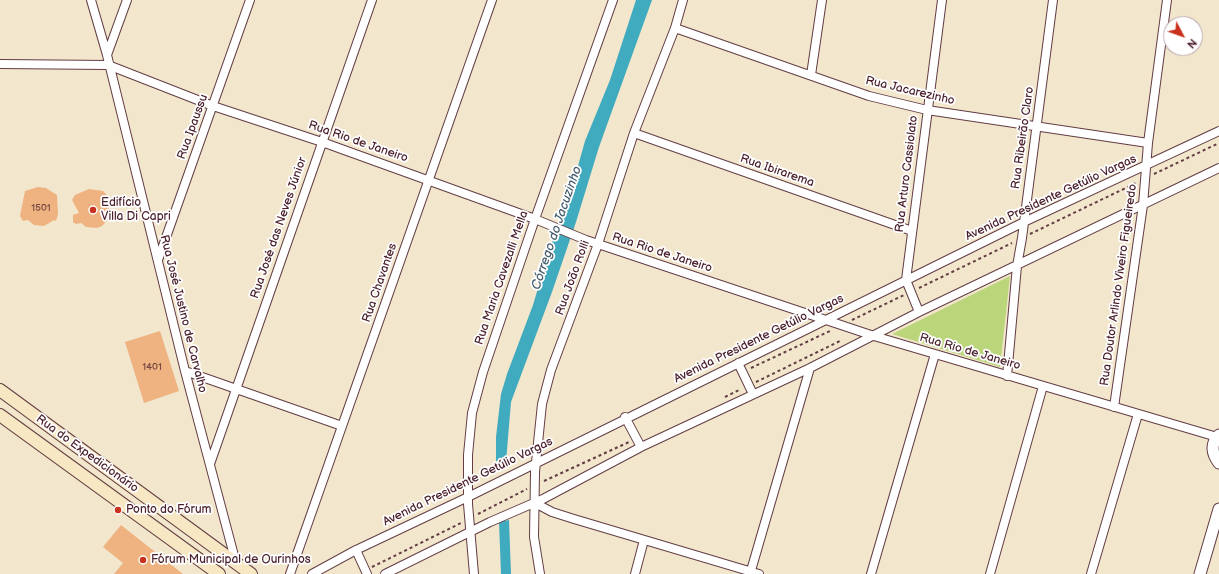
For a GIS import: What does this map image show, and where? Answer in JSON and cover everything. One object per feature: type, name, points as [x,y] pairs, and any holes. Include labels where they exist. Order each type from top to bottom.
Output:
[{"type":"main road","name":"Rua do Expedicionário","points":[[0,390],[251,574]]},
{"type":"main road","name":"Rua do Expedicionário","points":[[0,415],[219,574]]},
{"type":"main road","points":[[45,448],[58,432]]},
{"type":"street","name":"Rua José Justino de Carvalho","points":[[91,0],[107,55],[108,66],[185,371],[236,563]]},
{"type":"street","points":[[107,55],[127,0]]},
{"type":"street","name":"Rua Ipaussu","points":[[158,261],[250,0]]},
{"type":"street","name":"Rua José das Neves Júnior","points":[[210,464],[372,0]]},
{"type":"street","name":"Rua Chavantes","points":[[290,574],[492,0]]},
{"type":"street","name":"Rua Maria Cavezalli Mella","points":[[474,574],[468,519],[468,455],[472,413],[483,372],[535,219],[613,0]]},
{"type":"street","name":"Rua João Rolli","points":[[540,574],[534,537],[535,485],[542,404],[549,377],[598,244],[634,133],[675,28],[683,0]]},
{"type":"street","points":[[811,75],[822,0]]},
{"type":"street","name":"Rua Arturo Cassiolato","points":[[906,280],[942,0]]},
{"type":"street","name":"Rua Ribeirão Claro","points":[[1007,376],[1017,266],[1037,128],[1053,0]]},
{"type":"street","name":"Rua Doutor Arlindo Viveiro Figueiredo","points":[[1114,407],[1143,205],[1148,143],[1168,0]]},
{"type":"street","name":"Rua Jacarezinho","points":[[675,28],[869,96],[928,110],[1037,128],[1148,143]]},
{"type":"street","name":"Rua Rio de Janeiro","points":[[0,64],[108,66],[213,106],[322,142],[429,180],[535,219],[586,240],[860,332],[1007,376],[1218,436]]},
{"type":"street","name":"Avenida Presidente Getúlio Vargas","points":[[312,574],[356,550],[468,497],[626,417],[827,320],[1024,222],[1219,131]]},
{"type":"street","name":"Rua Ibirarema","points":[[634,133],[912,231]]},
{"type":"street","points":[[385,574],[470,531],[535,503],[641,447],[810,368],[919,312],[1219,168]]},
{"type":"street","points":[[906,280],[919,312]]},
{"type":"street","points":[[871,574],[935,354]]},
{"type":"street","points":[[738,363],[753,394]]},
{"type":"street","points":[[535,503],[552,512],[753,573],[810,368]]},
{"type":"street","points":[[185,371],[342,426]]},
{"type":"street","points":[[990,574],[1043,386]]},
{"type":"street","points":[[1091,574],[1138,414]]},
{"type":"street","points":[[626,417],[641,447]]},
{"type":"street","points":[[1218,436],[1213,451],[1219,463]]},
{"type":"street","points":[[1200,574],[1219,509]]},
{"type":"street","points":[[635,574],[644,540]]},
{"type":"street","points":[[356,550],[366,572]]},
{"type":"path","points":[[742,372],[1219,143]]},
{"type":"path","points":[[724,397],[860,332]]},
{"type":"path","points":[[366,572],[535,485],[636,438]]},
{"type":"green space","points":[[1010,276],[1000,367],[892,334]]},
{"type":"water","points":[[636,0],[652,0],[599,147],[576,222],[552,292],[511,402],[506,462],[496,461],[496,437],[501,394],[507,374],[533,305],[550,248],[569,198],[585,141],[610,80]]},
{"type":"water","points":[[509,520],[511,574],[501,574],[499,522]]},
{"type":"building","points":[[38,187],[46,188],[57,195],[58,214],[56,221],[54,220],[44,226],[34,225],[28,220],[23,221],[20,216],[25,191]]},
{"type":"building","name":"Edifício Villa Di Capri","points":[[89,189],[103,191],[109,197],[111,203],[108,205],[110,212],[109,218],[102,226],[97,228],[86,227],[81,223],[76,224],[73,222],[73,215],[79,213],[72,200],[75,195]]},
{"type":"building","points":[[160,331],[179,391],[144,403],[125,342]]},
{"type":"building","name":"Fórum Municipal de Ourinhos","points":[[121,525],[183,574],[114,574],[123,563],[103,547]]},
{"type":"place","name":"Edifício Villa Di Capri","points":[[93,210]]},
{"type":"place","name":"Ponto do Fórum","points":[[118,510]]},
{"type":"place","name":"Fórum Municipal de Ourinhos","points":[[143,560]]},
{"type":"water label","name":"Córrego do Jacuzinho","points":[[557,228]]}]
